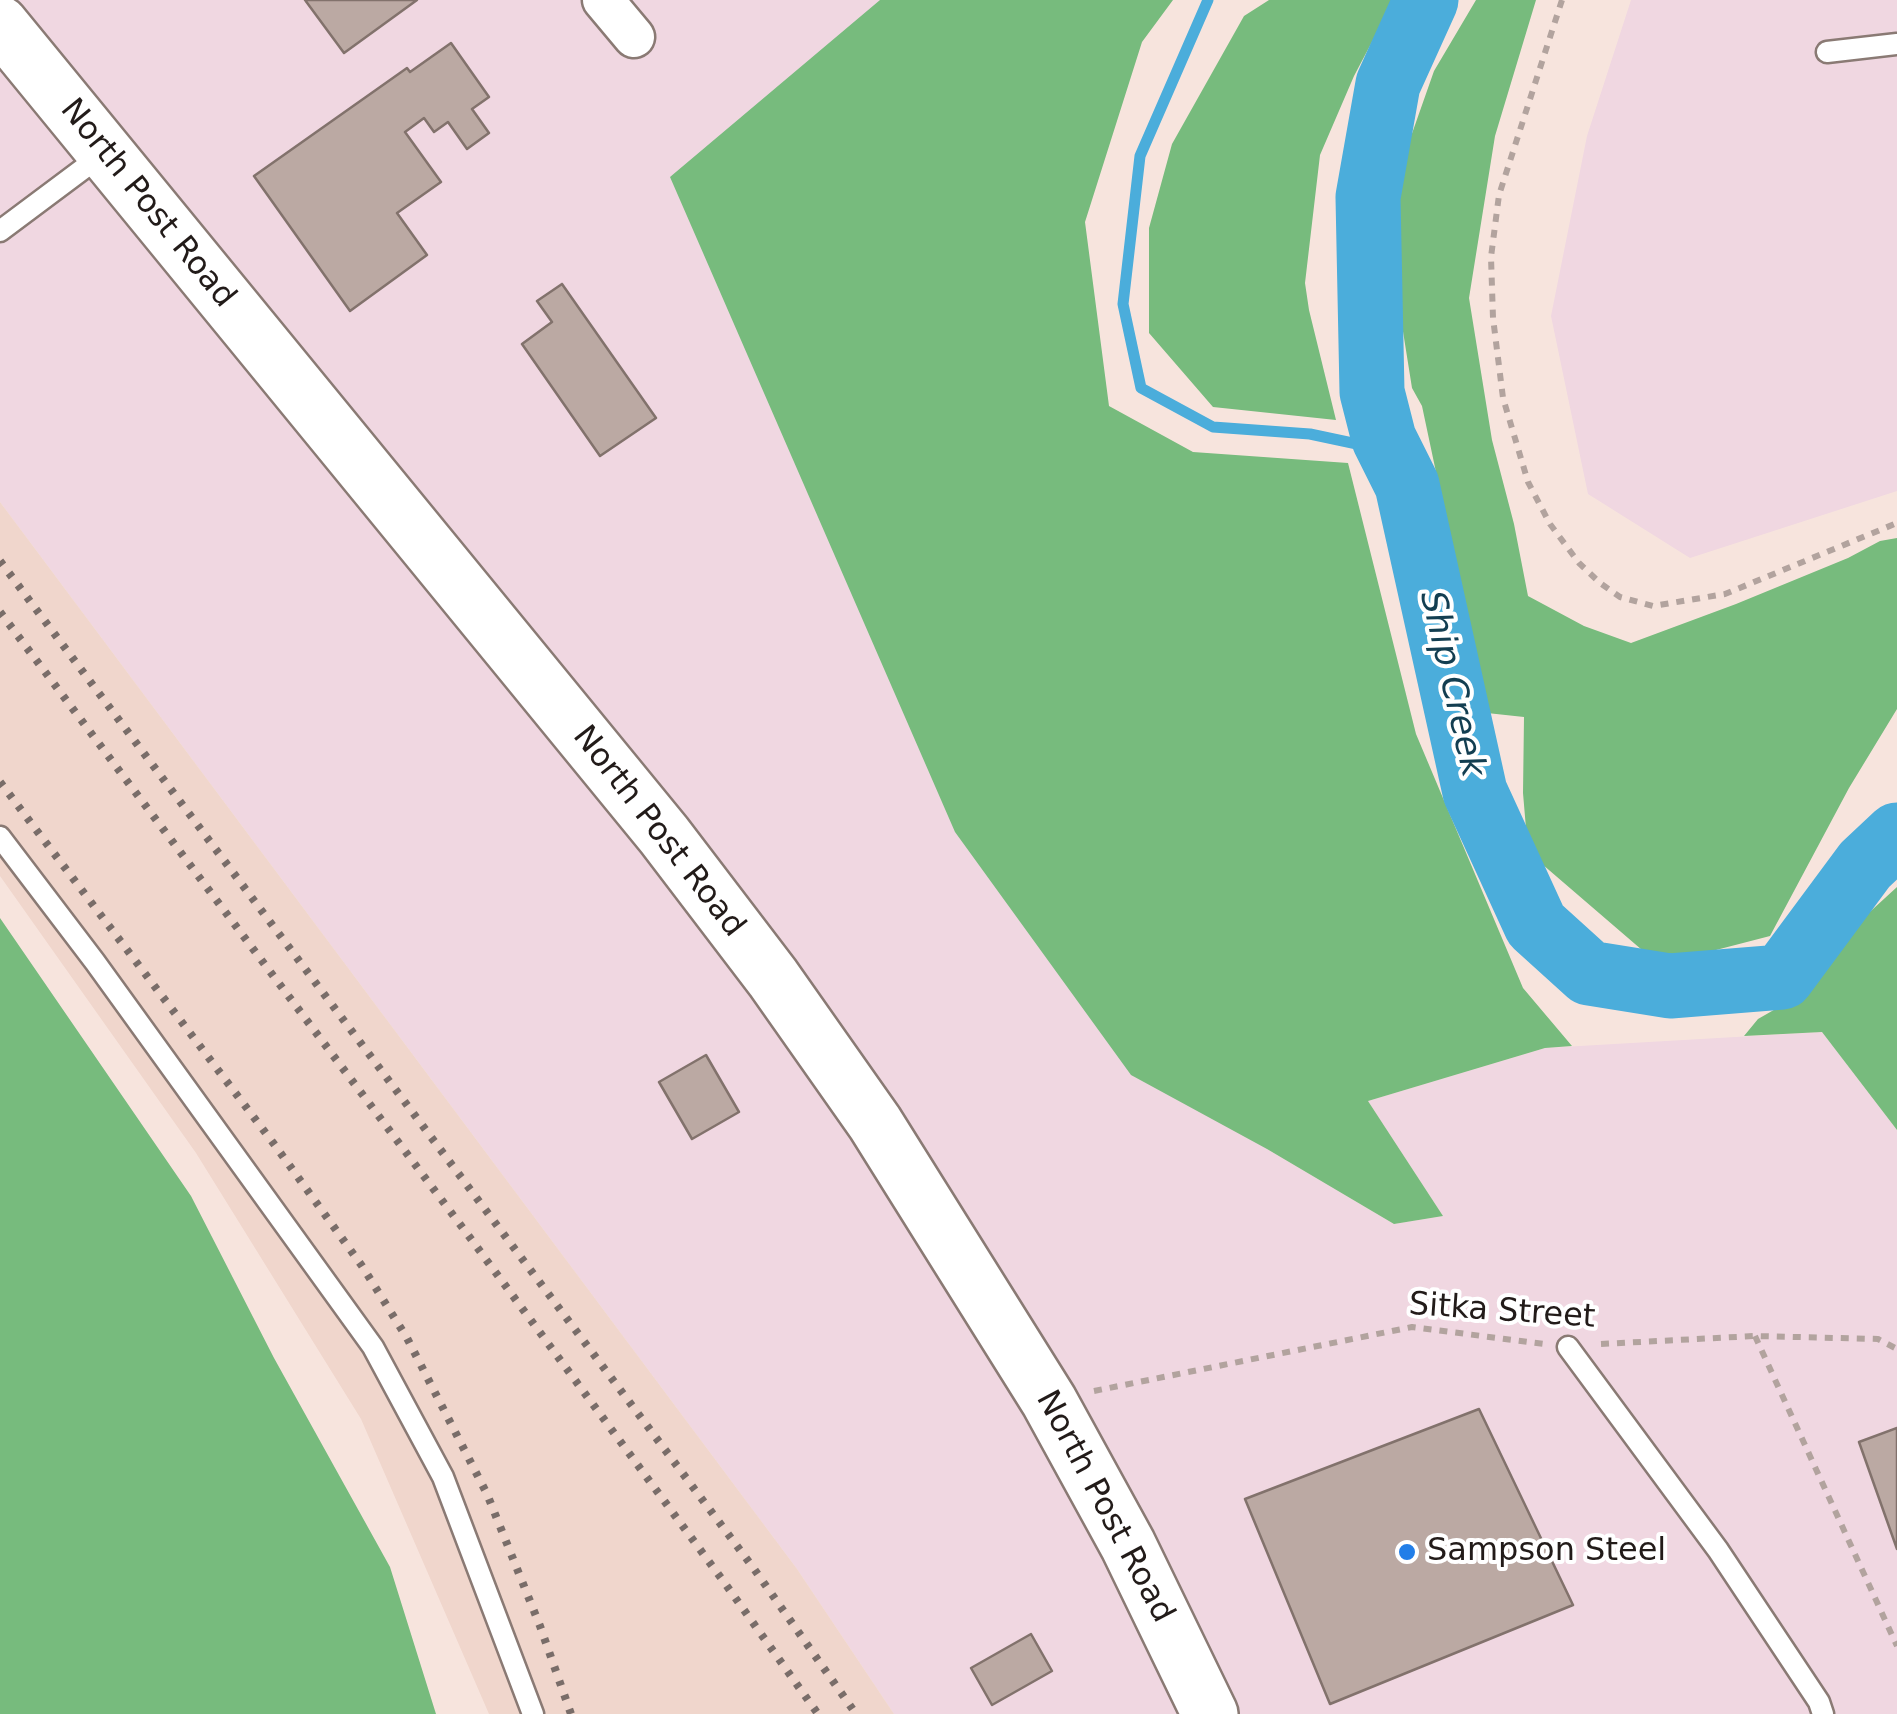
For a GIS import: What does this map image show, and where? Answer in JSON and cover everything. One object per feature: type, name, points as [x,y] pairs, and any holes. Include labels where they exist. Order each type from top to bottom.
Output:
[{"type":"street","points":[[603,0],[634,37]]},
{"type":"street","name":"North Post Road","points":[[2,29],[664,835],[773,978],[876,1123],[1049,1401],[1128,1546],[1210,1714]]},
{"type":"lane","points":[[1827,52],[1897,44]]},
{"type":"lane","points":[[0,231],[105,152]]},
{"type":"lane","points":[[0,837],[95,962],[372,1347],[443,1476],[533,1714]]},
{"type":"lane","points":[[1568,1346],[1718,1550],[1819,1702],[1823,1714]]},
{"type":"path","points":[[1562,0],[1499,195],[1492,258],[1493,318],[1502,398],[1528,482],[1550,524],[1600,584],[1620,598],[1653,606],[1725,594],[1897,523]]},
{"type":"path","name":"Sitka Street","points":[[1049,1401],[1412,1326],[1568,1346],[1755,1336],[1878,1338],[1897,1349]]},
{"type":"path","points":[[1755,1336],[1897,1646]]},
{"type":"shaded area","points":[[0,0],[880,0],[1267,1149],[1394,1224],[1443,1216],[1368,1101],[1545,1048],[1822,1032],[1897,1130],[1897,1714],[894,1714],[797,1569],[0,502]]},
{"type":"shaded area","points":[[1631,0],[1897,0],[1897,491],[1690,558],[1588,494],[1551,316],[1587,136]]},
{"type":"shaded area","points":[[0,502],[797,1569],[894,1714],[489,1714],[361,1419],[196,1153],[0,876]]},
{"type":"green space","points":[[880,0],[1173,0],[1142,42],[1085,222],[1109,406],[1193,452],[1348,463],[1416,734],[1523,988],[1572,1046],[1545,1048],[1368,1101],[1443,1216],[1394,1224],[1131,1075],[955,832],[670,177]]},
{"type":"green space","points":[[1269,0],[1394,0],[1354,76],[1320,155],[1305,283],[1336,420],[1213,407],[1149,333],[1149,228],[1172,144],[1244,16]]},
{"type":"green space","points":[[1476,0],[1536,0],[1495,136],[1469,298],[1492,440],[1528,596],[1584,626],[1631,643],[1736,604],[1880,541],[1897,538],[1897,709],[1849,788],[1770,936],[1689,957],[1642,950],[1528,852],[1523,793],[1524,717],[1487,713],[1422,406],[1412,388],[1398,300],[1396,179],[1434,71]]},
{"type":"green space","points":[[1897,887],[1897,1130],[1822,1032],[1744,1036],[1758,1019],[1814,987],[1837,942]]},
{"type":"green space","points":[[0,918],[191,1196],[274,1358],[390,1567],[436,1714],[0,1714]]},
{"type":"building","points":[[305,0],[417,0],[344,53]]},
{"type":"building","points":[[451,43],[489,97],[472,109],[489,133],[467,149],[448,122],[434,132],[424,118],[405,132],[441,182],[397,213],[427,255],[350,311],[254,176],[407,68],[410,72]]},
{"type":"building","points":[[562,284],[656,418],[600,456],[522,344],[552,322],[537,301]]},
{"type":"building","points":[[706,1055],[739,1112],[692,1139],[659,1082]]},
{"type":"building","name":"Sampson Steel","points":[[1479,1409],[1573,1605],[1330,1704],[1245,1499]]},
{"type":"building","points":[[1897,1428],[1897,1549],[1859,1442]]},
{"type":"building","points":[[1031,1634],[1052,1671],[992,1705],[971,1668]]},
{"type":"waterway","points":[[1208,0],[1140,156],[1123,304],[1141,388],[1213,427],[1310,434],[1390,451]]},
{"type":"waterway","name":"Ship Creek","points":[[1426,0],[1388,84],[1368,197],[1372,392],[1384,439],[1407,485],[1475,792],[1536,925],[1589,973],[1670,986],[1782,977],[1865,865],[1897,835]]},
{"type":"railway","points":[[0,561],[752,1566],[856,1714]]},
{"type":"railway","points":[[0,612],[468,1235],[818,1714]]},
{"type":"railway","points":[[0,782],[274,1144],[362,1266],[407,1338],[487,1494],[571,1714]]},
{"type":"place","name":"Sampson Steel","points":[[1407,1552]]}]
